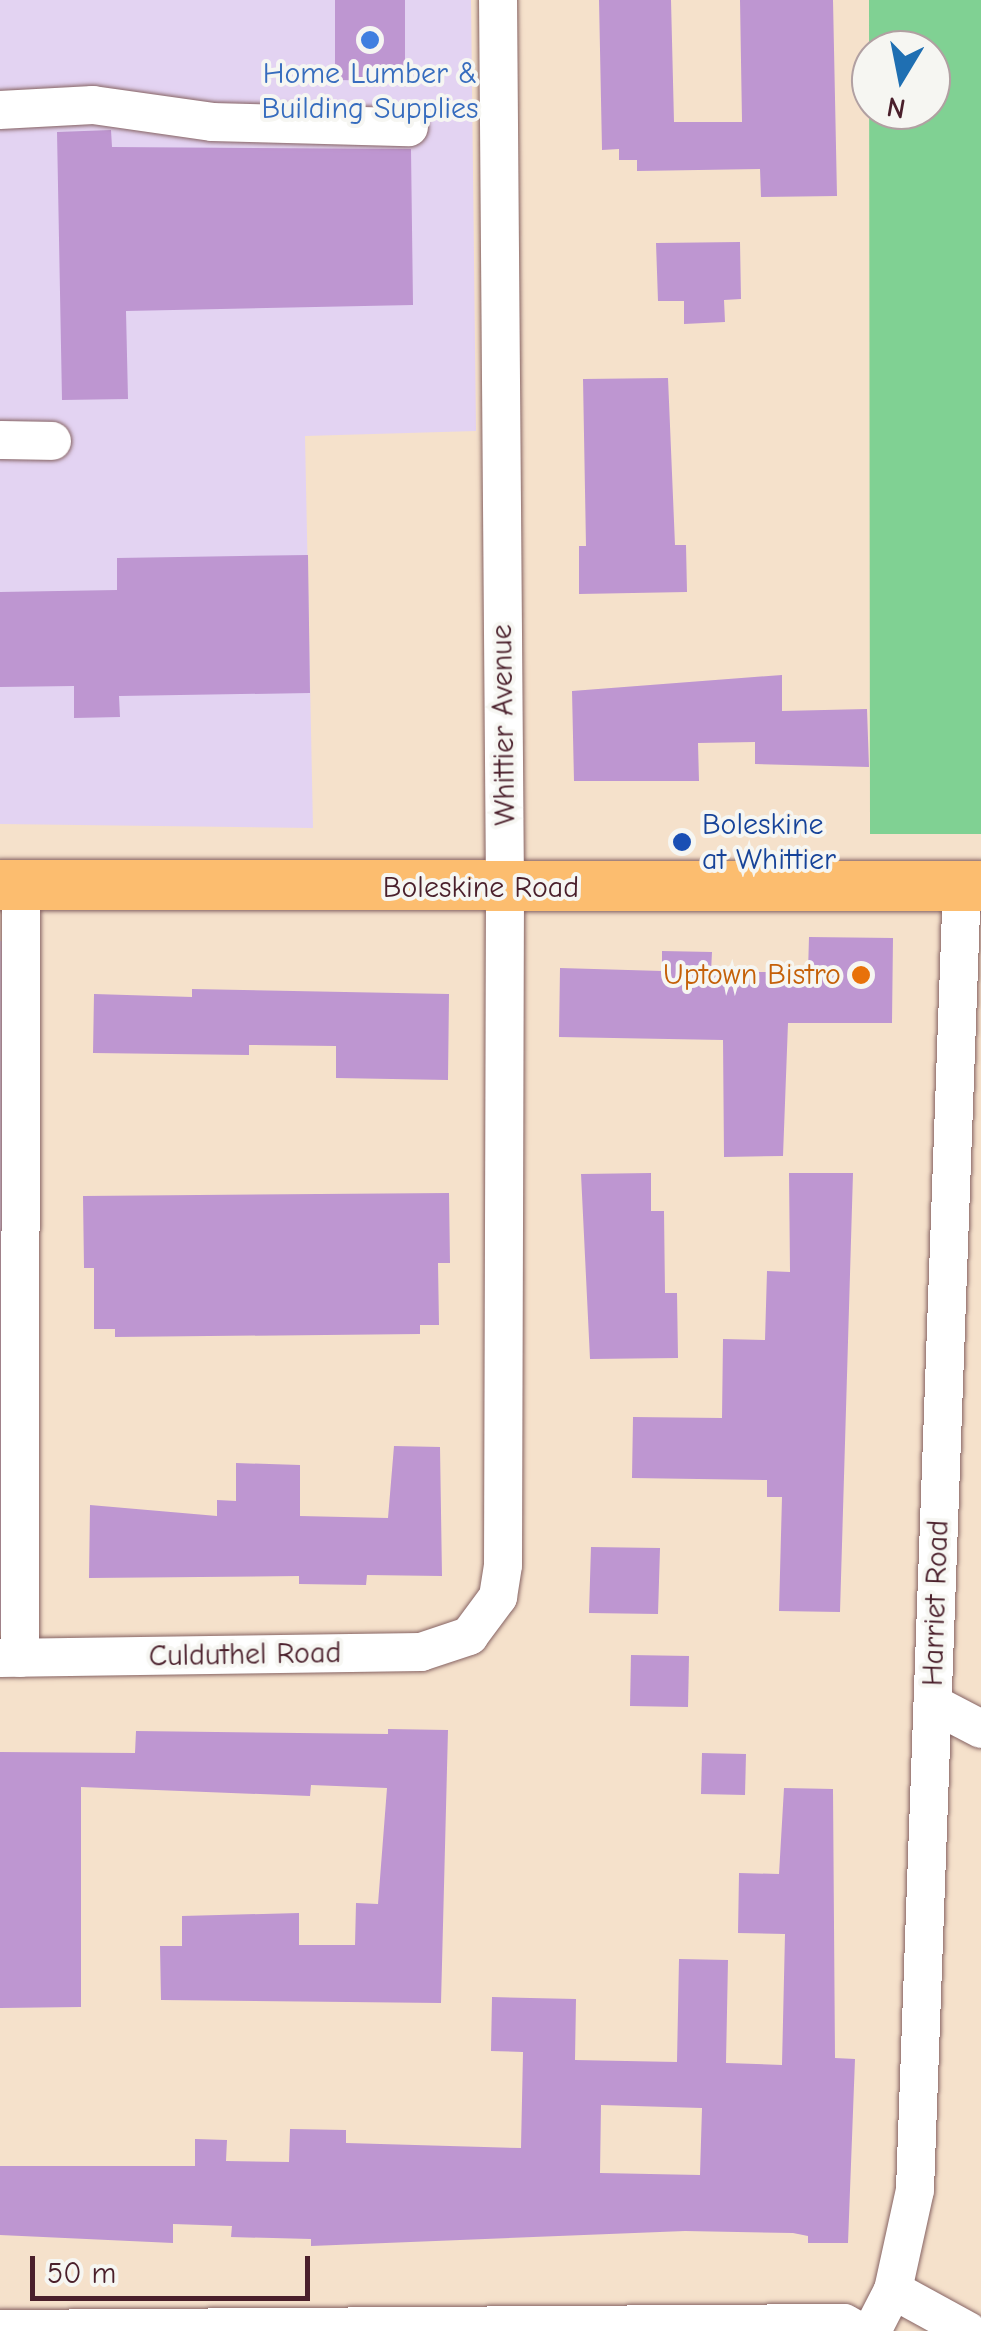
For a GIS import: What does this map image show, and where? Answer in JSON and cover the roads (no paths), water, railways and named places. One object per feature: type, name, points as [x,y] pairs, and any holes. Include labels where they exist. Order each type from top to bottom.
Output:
[{"type":"main road","name":"Boleskine Road","points":[[10,884],[971,886]]},
{"type":"street","name":"Whittier Avenue","points":[[483,1626],[498,1597],[504,1565],[505,888],[498,0]]},
{"type":"street","points":[[0,110],[94,105],[212,122],[409,128]]},
{"type":"street","points":[[0,440],[52,441]]},
{"type":"street","points":[[10,884],[10,1658]]},
{"type":"street","name":"Harriet Road","points":[[872,2331],[893,2290],[916,2190],[933,1704],[971,886]]},
{"type":"street","name":"Culduthel Road","points":[[10,1658],[421,1652],[454,1644],[483,1626]]},
{"type":"street","points":[[933,1704],[981,1728]]},
{"type":"street","points":[[893,2290],[968,2331]]},
{"type":"street","points":[[20,2330],[844,2323],[860,2331]]},
{"type":"place","name":"Home Lumber & Building Supplies","points":[[370,40]]},
{"type":"place","name":"Boleskine at Whittier","points":[[682,842]]},
{"type":"place","name":"Uptown Bistro","points":[[861,975]]}]
